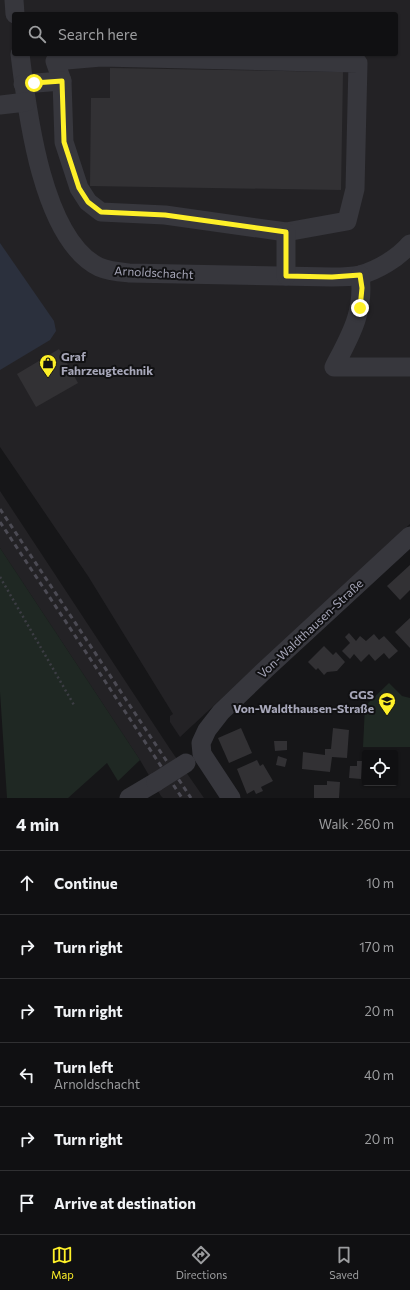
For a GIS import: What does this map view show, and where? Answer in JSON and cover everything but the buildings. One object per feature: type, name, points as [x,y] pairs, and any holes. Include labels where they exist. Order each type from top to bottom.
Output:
[{"type":"street","points":[[14,0],[15,12]]},
{"type":"street","name":"Arnoldschacht","points":[[20,56],[24,93],[41,172],[55,213],[62,229],[72,244],[90,261],[99,267],[129,273],[332,277],[360,275],[390,261],[410,244]]},
{"type":"street","points":[[101,57],[358,63],[355,189],[347,221],[286,232],[165,215],[101,212],[88,202],[79,188],[64,142],[62,81],[55,61],[101,57]]},
{"type":"street","points":[[0,105],[24,93],[62,81]]},
{"type":"street","points":[[286,232],[286,276]]},
{"type":"street","points":[[360,275],[362,288],[360,308],[355,326],[334,367],[410,367]]},
{"type":"street","name":"Von-Waldthausen-Straße","points":[[202,754],[201,743],[207,730],[221,712],[410,536]]},
{"type":"street","points":[[130,798],[202,754],[231,798]]},
{"type":"path","points":[[0,577],[74,705]]},
{"type":"shaded area","points":[[0,0],[410,0],[410,524],[180,737],[170,722],[170,716],[173,714],[88,576],[0,447]]},
{"type":"shaded area","points":[[0,491],[204,798],[163,798],[161,796],[140,760],[0,548]]},
{"type":"shaded area","points":[[0,548],[140,760],[118,781],[107,763],[68,798],[7,798],[0,692]]},
{"type":"shaded area","name":"GGS Von-Waldthausen-Straße","points":[[389,683],[402,696],[410,698],[410,747],[363,747],[365,706]]},
{"type":"water","points":[[0,243],[54,321],[56,331],[50,340],[0,370]]},
{"type":"railway","points":[[0,509],[191,798]]},
{"type":"railway","points":[[0,522],[182,798]]},
{"type":"place","name":"Graf Fahrzeugtechnik","points":[[48,378]]},
{"type":"place","name":"GGS Von-Waldthausen-Straße","points":[[387,716]]},
{"type":"route","points":[[34,83],[62,81],[64,142],[79,188],[88,202],[101,212],[165,215],[286,232],[286,276],[332,277],[360,275],[362,288],[360,308]]}]
